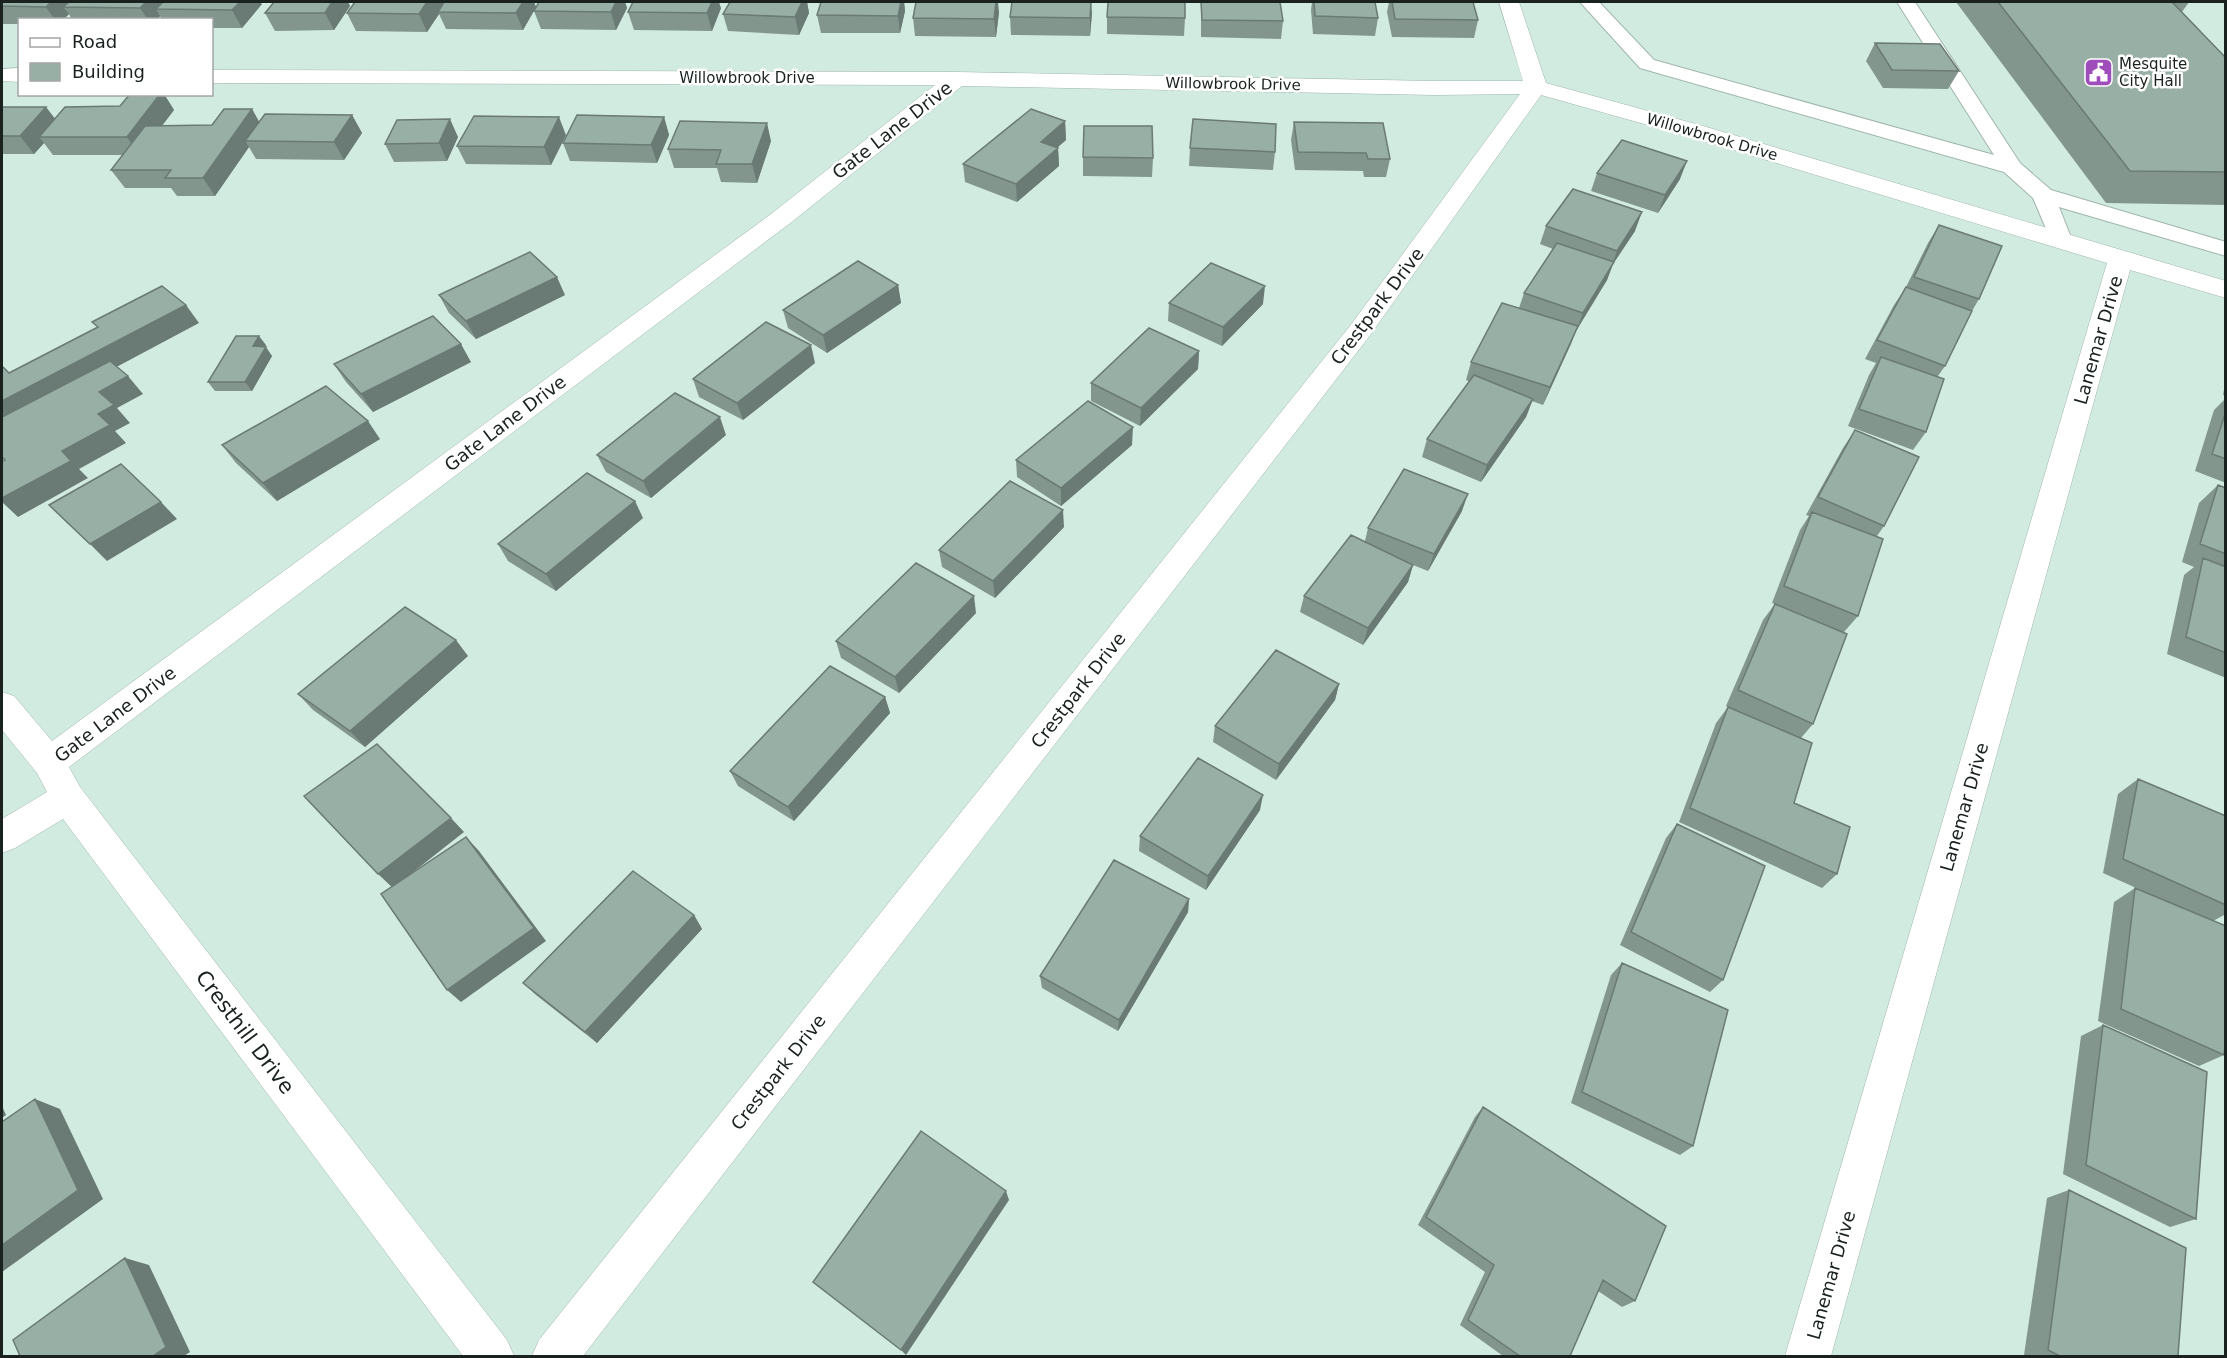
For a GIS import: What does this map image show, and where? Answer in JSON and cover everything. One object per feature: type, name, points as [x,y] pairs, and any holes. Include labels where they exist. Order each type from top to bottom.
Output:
[{"type":"street","points":[[1509,2],[1536,87]]},
{"type":"street","points":[[2,75],[18,75]]},
{"type":"street","name":"Willowbrook Drive","points":[[213,75],[957,79],[1435,88],[1536,87],[1695,131],[2226,290]]},
{"type":"street","name":"Gate Lane Drive","points":[[48,763],[780,219],[957,79]]},
{"type":"street","name":"Crestpark Drive","points":[[555,1356],[1359,332],[1536,87]]},
{"type":"street","name":"Lanemar Drive","points":[[1808,1356],[2121,258]]},
{"type":"street","name":"Cresthill Drive","points":[[2,706],[48,763],[68,798],[491,1356]]},
{"type":"street","points":[[2,837],[68,798]]},
{"type":"lane","points":[[1590,2],[1647,64],[2012,167]]},
{"type":"lane","points":[[1906,2],[2012,167],[2043,195],[2226,249]]},
{"type":"lane","points":[[2043,195],[2061,240]]},
{"type":"building","points":[[2,2],[51,2],[46,7],[2,6]]},
{"type":"building","points":[[69,2],[146,2],[140,8],[63,7]]},
{"type":"building","points":[[163,2],[240,2],[232,10],[156,9]]},
{"type":"building","points":[[274,2],[332,2],[325,13],[265,13]]},
{"type":"building","points":[[355,2],[427,2],[419,14],[347,13]]},
{"type":"building","points":[[444,2],[523,2],[516,13],[438,12]]},
{"type":"building","points":[[539,2],[616,2],[611,12],[534,11]]},
{"type":"building","points":[[633,2],[712,2],[707,13],[628,12]]},
{"type":"building","points":[[730,2],[802,2],[795,17],[723,14]]},
{"type":"building","points":[[821,2],[901,2],[898,16],[817,15]]},
{"type":"building","points":[[916,2],[996,2],[994,19],[913,18]]},
{"type":"building","points":[[1012,2],[1091,2],[1090,18],[1010,17]]},
{"type":"building","points":[[1108,2],[1185,2],[1185,18],[1107,17]]},
{"type":"building","points":[[1201,2],[1280,2],[1283,21],[1202,20]]},
{"type":"building","points":[[1314,2],[1375,2],[1378,18],[1315,16]]},
{"type":"building","points":[[1392,2],[1473,2],[1478,20],[1395,19]]},
{"type":"building","name":"Mesquite City Hall","points":[[1998,2],[2172,2],[2226,58],[2226,172],[2130,171]]},
{"type":"building","points":[[1875,43],[1940,44],[1959,71],[1892,70]]},
{"type":"building","points":[[128,96],[158,96],[127,137],[39,137],[65,107],[120,106]]},
{"type":"building","points":[[2,107],[46,107],[20,136],[2,136]]},
{"type":"building","points":[[224,109],[252,109],[203,178],[165,178],[171,170],[111,170],[145,126],[212,125]]},
{"type":"building","points":[[1031,109],[1065,121],[1041,142],[1058,148],[1016,184],[963,164]]},
{"type":"building","points":[[265,114],[352,115],[334,142],[245,141]]},
{"type":"building","points":[[577,115],[664,117],[651,145],[563,143]]},
{"type":"building","points":[[474,116],[559,117],[544,147],[457,146]]},
{"type":"building","points":[[450,119],[439,143],[385,144],[397,120]]},
{"type":"building","points":[[1193,119],[1276,124],[1275,152],[1190,148]]},
{"type":"building","points":[[680,121],[767,123],[752,164],[716,164],[721,150],[668,149]]},
{"type":"building","points":[[1294,122],[1383,123],[1390,159],[1368,159],[1366,153],[1298,152]]},
{"type":"building","points":[[1084,126],[1152,126],[1153,158],[1083,157]]},
{"type":"building","points":[[1622,140],[1687,161],[1665,195],[1597,173]]},
{"type":"building","points":[[1573,189],[1642,212],[1617,251],[1546,226]]},
{"type":"building","points":[[1939,225],[2002,246],[1979,299],[1914,277]]},
{"type":"building","points":[[1557,243],[1614,262],[1583,313],[1524,293]]},
{"type":"building","points":[[530,252],[557,277],[466,321],[439,295]]},
{"type":"building","points":[[858,261],[898,285],[823,335],[783,310]]},
{"type":"building","points":[[1211,263],[1265,286],[1223,327],[1169,303]]},
{"type":"building","points":[[162,286],[186,305],[2,401],[2,366],[9,373],[98,327],[92,322]]},
{"type":"building","points":[[1906,287],[1972,311],[1945,366],[1877,340]]},
{"type":"building","points":[[1502,303],[1578,326],[1550,387],[1471,362]]},
{"type":"building","points":[[433,316],[461,344],[361,394],[334,364]]},
{"type":"building","points":[[766,322],[811,345],[737,403],[693,379]]},
{"type":"building","points":[[1149,328],[1199,351],[1141,408],[1091,383]]},
{"type":"building","points":[[236,336],[259,336],[253,346],[266,347],[245,382],[208,382]]},
{"type":"building","points":[[1881,357],[1944,379],[1926,432],[1859,409]]},
{"type":"building","points":[[110,361],[128,376],[99,392],[114,405],[98,414],[110,425],[62,451],[71,461],[2,498],[2,462],[5,460],[2,457],[2,417]]},
{"type":"building","points":[[1474,375],[1533,399],[1487,465],[1427,439]]},
{"type":"building","points":[[326,386],[368,421],[263,483],[222,445]]},
{"type":"building","points":[[675,393],[720,417],[643,481],[597,455]]},
{"type":"building","points":[[1088,401],[1133,427],[1061,488],[1016,460]]},
{"type":"building","points":[[2226,411],[2226,459],[2212,454]]},
{"type":"building","points":[[1855,430],[1919,457],[1884,526],[1818,497]]},
{"type":"building","points":[[121,464],[161,502],[90,544],[49,505]]},
{"type":"building","points":[[1404,469],[1468,494],[1434,554],[1368,528]]},
{"type":"building","points":[[587,473],[635,501],[546,574],[498,544]]},
{"type":"building","points":[[1010,481],[1063,510],[993,581],[939,550]]},
{"type":"building","points":[[2218,485],[2226,488],[2226,554],[2200,544]]},
{"type":"building","points":[[1812,512],[1883,539],[1858,616],[1784,586]]},
{"type":"building","points":[[1351,535],[1413,565],[1368,628],[1304,596]]},
{"type":"building","points":[[2203,558],[2226,567],[2226,653],[2186,637]]},
{"type":"building","points":[[916,563],[974,596],[895,677],[836,641]]},
{"type":"building","points":[[1775,604],[1847,634],[1813,724],[1738,690]]},
{"type":"building","points":[[405,607],[456,640],[350,731],[298,694]]},
{"type":"building","points":[[1276,650],[1339,684],[1279,764],[1215,726]]},
{"type":"building","points":[[830,666],[885,697],[788,807],[730,771]]},
{"type":"building","points":[[1728,707],[1812,743],[1794,803],[1850,827],[1837,874],[1690,808]]},
{"type":"building","points":[[377,744],[451,818],[378,874],[304,796]]},
{"type":"building","points":[[1198,758],[1263,795],[1208,876],[1140,836]]},
{"type":"building","points":[[2138,779],[2226,816],[2226,905],[2123,859]]},
{"type":"building","points":[[1677,824],[1765,866],[1723,980],[1631,932]]},
{"type":"building","points":[[466,837],[534,928],[447,990],[381,894]]},
{"type":"building","points":[[1114,860],[1189,899],[1119,1020],[1040,976]]},
{"type":"building","points":[[633,871],[694,915],[585,1032],[523,983]]},
{"type":"building","points":[[2135,888],[2226,926],[2224,1055],[2121,1009]]},
{"type":"building","points":[[1622,963],[1728,1010],[1693,1146],[1582,1092]]},
{"type":"building","points":[[2103,1025],[2207,1072],[2196,1219],[2086,1165]]},
{"type":"building","points":[[35,1099],[78,1190],[2,1245],[2,1122]]},
{"type":"building","points":[[1483,1107],[1666,1226],[1635,1301],[1603,1280],[1570,1356],[1520,1356],[1468,1320],[1494,1265],[1426,1217]]},
{"type":"building","points":[[921,1131],[1006,1191],[901,1350],[813,1282]]},
{"type":"building","points":[[2069,1190],[2186,1248],[2178,1356],[2060,1356],[2048,1350]]},
{"type":"building","points":[[125,1258],[166,1347],[153,1356],[20,1356],[13,1340]]},
{"type":"place","name":"Mesquite City Hall","points":[[2098,73]]}]
